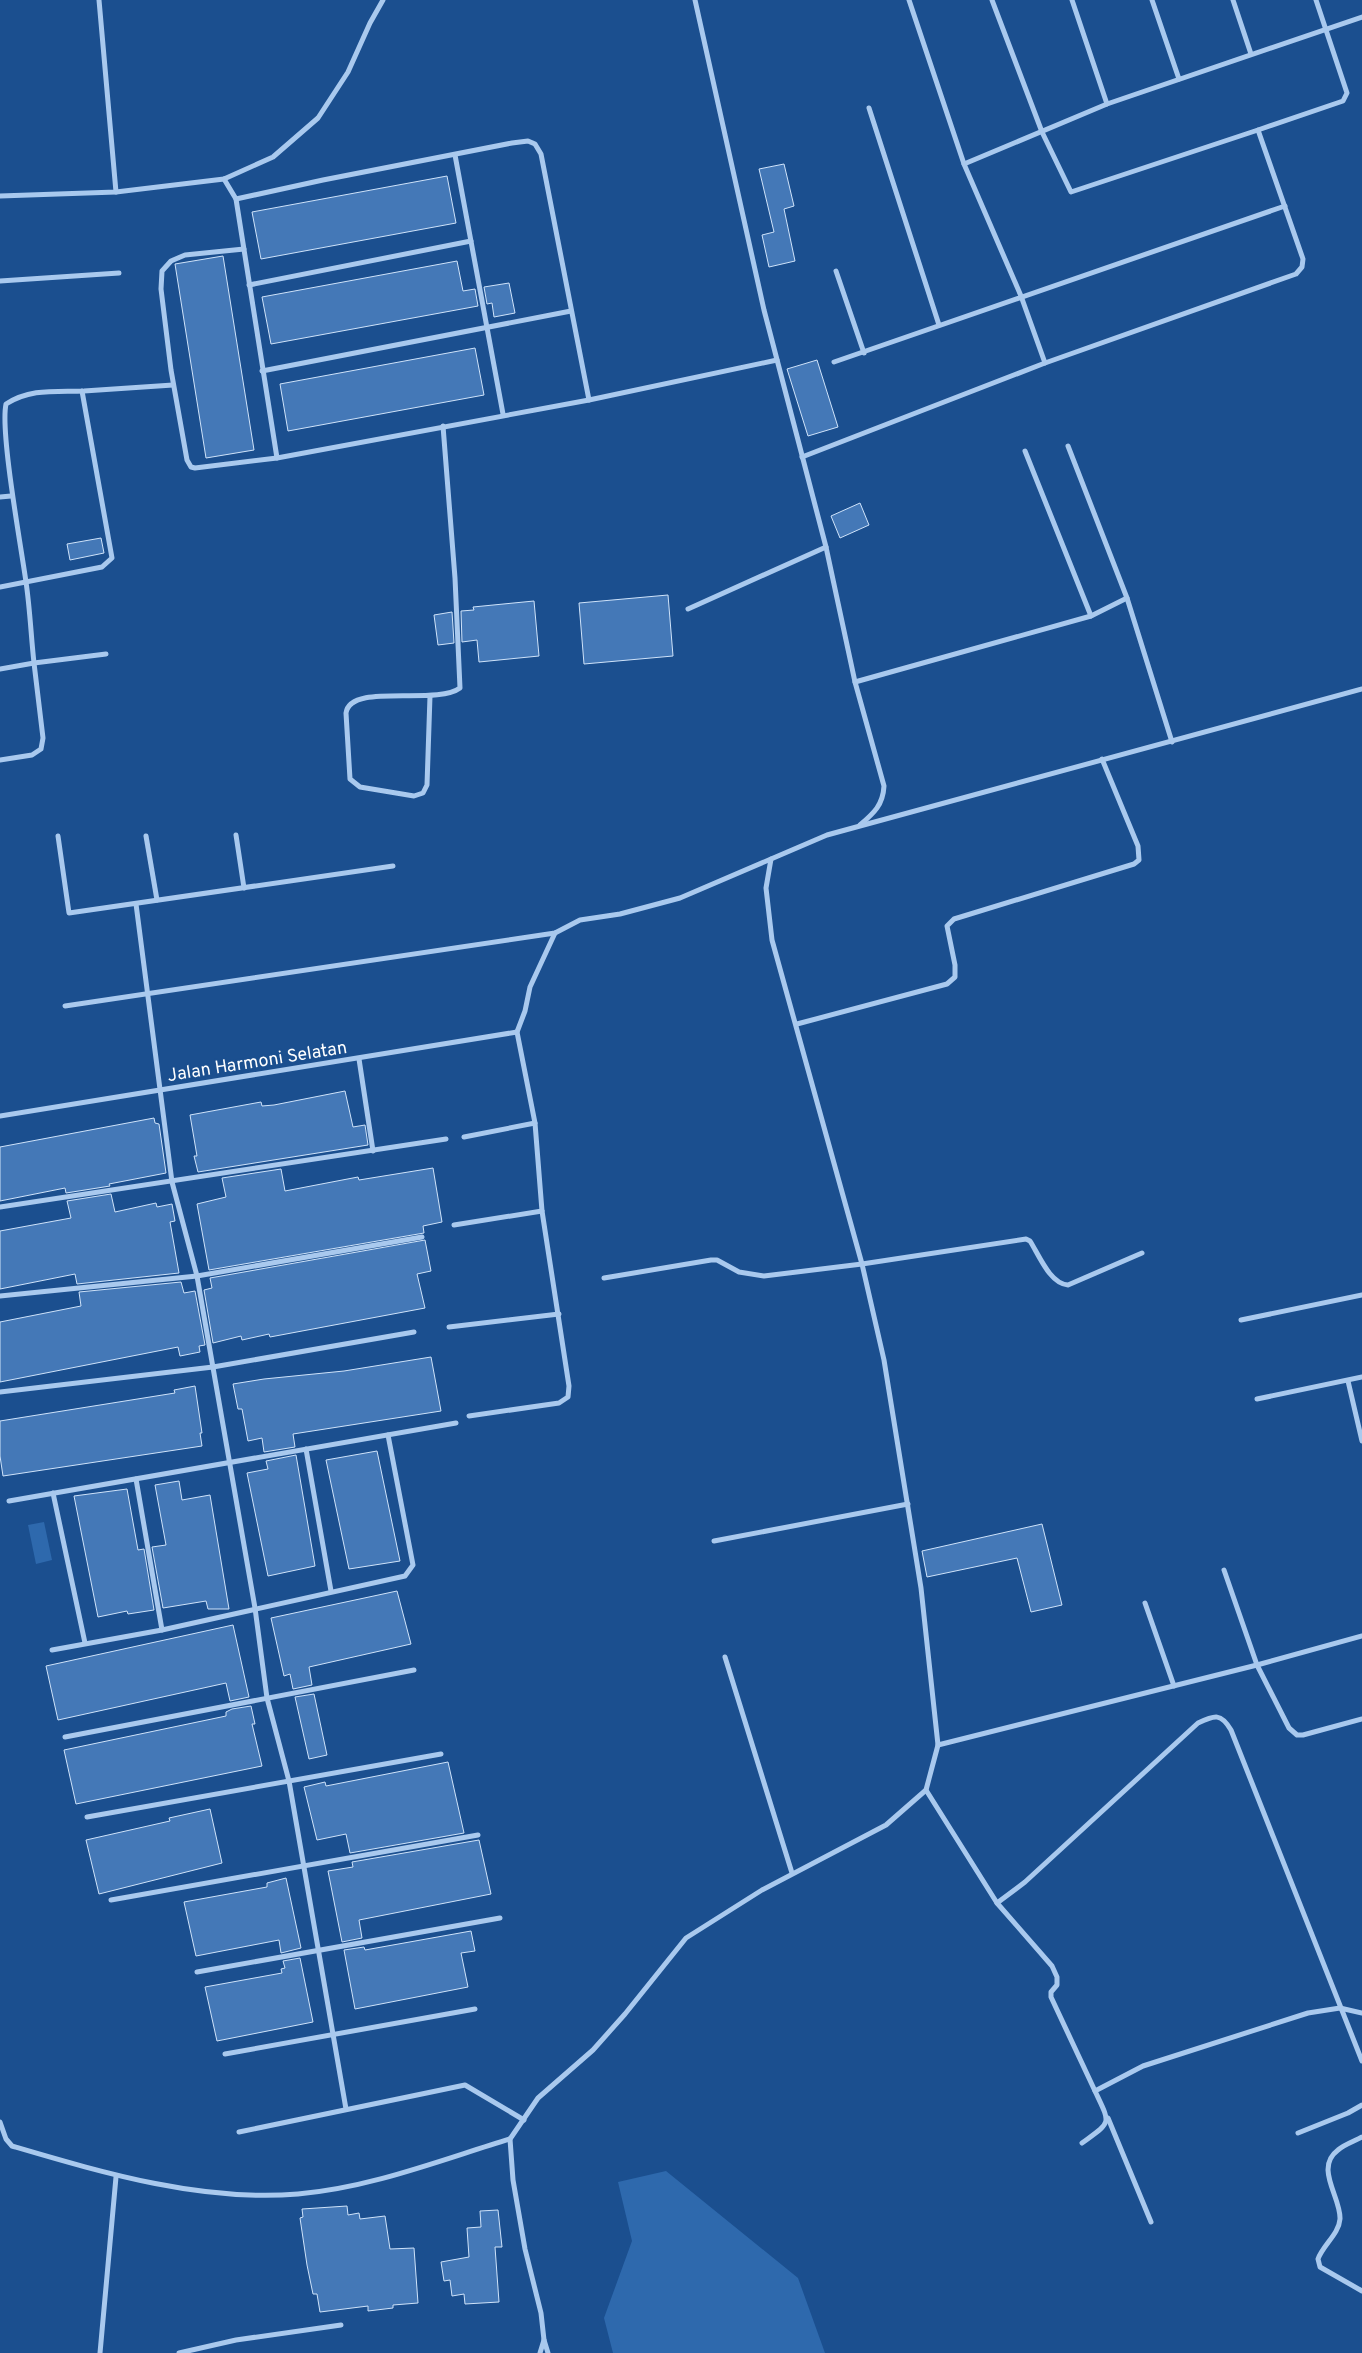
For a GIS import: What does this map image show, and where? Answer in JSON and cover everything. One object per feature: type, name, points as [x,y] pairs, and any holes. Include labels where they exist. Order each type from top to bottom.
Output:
[{"type":"street","points":[[99,0],[116,192]]},
{"type":"street","points":[[0,196],[116,192],[224,179],[273,157],[318,118],[348,72],[383,0]]},
{"type":"street","points":[[695,0],[777,360],[826,547],[854,682],[884,786],[883,799],[875,813],[857,827]]},
{"type":"street","points":[[909,0],[964,164],[1021,296],[1045,363]]},
{"type":"street","points":[[992,0],[1042,132],[1071,192],[1343,101],[1347,93],[1316,0]]},
{"type":"street","points":[[1072,0],[1108,104]]},
{"type":"street","points":[[1152,0],[1179,79]]},
{"type":"street","points":[[1233,0],[1252,54]]},
{"type":"street","points":[[964,164],[1108,104],[1362,17]]},
{"type":"street","points":[[868,108],[939,325]]},
{"type":"street","points":[[802,457],[1045,363],[1296,274],[1302,267],[1303,258],[1258,130]]},
{"type":"street","points":[[236,199],[323,180],[520,142],[528,141],[536,144],[541,154],[589,400]]},
{"type":"street","points":[[455,155],[503,414]]},
{"type":"street","points":[[224,179],[236,199],[277,458]]},
{"type":"street","points":[[834,362],[1285,206]]},
{"type":"street","points":[[249,285],[471,241]]},
{"type":"street","points":[[244,250],[185,255],[171,261],[162,271],[161,289],[173,384],[187,460],[191,467],[195,468],[277,458],[503,414],[589,400],[777,360]]},
{"type":"street","points":[[836,271],[864,353]]},
{"type":"street","points":[[0,281],[119,273]]},
{"type":"street","points":[[262,371],[571,311]]},
{"type":"street","points":[[0,760],[32,755],[41,748],[42,738],[26,583],[2,432],[3,410],[6,404],[19,396],[43,390],[82,391],[173,384]]},
{"type":"street","points":[[0,587],[102,567],[112,558],[82,391]]},
{"type":"street","points":[[430,696],[427,784],[423,793],[414,796],[360,787],[350,778],[347,707],[353,700],[363,697],[430,696],[455,692],[460,688],[443,426]]},
{"type":"street","points":[[1068,446],[1127,598],[1172,742]]},
{"type":"street","points":[[1025,451],[1092,616]]},
{"type":"street","points":[[0,498],[11,496]]},
{"type":"street","points":[[688,609],[826,547]]},
{"type":"street","points":[[854,682],[1092,616],[1127,598]]},
{"type":"street","points":[[0,669],[106,654]]},
{"type":"street","points":[[65,1006],[555,933],[580,920],[620,914],[680,898],[827,834],[1362,689]]},
{"type":"street","points":[[797,1024],[948,984],[955,977],[955,965],[947,926],[954,919],[1134,864],[1139,860],[1138,846],[1102,760]]},
{"type":"street","points":[[236,835],[244,888]]},
{"type":"street","points":[[58,836],[69,913],[393,866]]},
{"type":"street","points":[[146,836],[157,900]]},
{"type":"street","points":[[0,2122],[6,2140],[12,2146],[116,2177],[222,2193],[297,2194],[358,2185],[510,2139],[538,2098],[593,2050],[625,2014],[686,1938],[792,1873],[886,1825],[926,1790],[938,1745],[921,1588],[908,1504],[884,1360],[862,1264],[797,1024],[772,940],[766,888],[771,859]]},
{"type":"street","points":[[136,904],[172,1182],[197,1276],[255,1608],[267,1698],[289,1781],[346,2109]]},
{"type":"street","points":[[469,1416],[559,1403],[568,1397],[570,1386],[542,1211],[535,1123],[518,1032],[530,987],[555,933]]},
{"type":"street","name":"Jalan Harmoni Selatan","points":[[0,1116],[518,1032]]},
{"type":"street","points":[[359,1059],[372,1151]]},
{"type":"street","points":[[464,1137],[535,1123]]},
{"type":"street","points":[[0,1207],[446,1139]]},
{"type":"street","points":[[454,1224],[542,1211]]},
{"type":"street","points":[[0,1296],[197,1276],[422,1237]]},
{"type":"street","points":[[604,1278],[711,1260],[717,1260],[739,1272],[764,1276],[862,1264],[1026,1239],[1030,1240],[1055,1280],[1061,1284],[1068,1285],[1142,1253]]},
{"type":"street","points":[[1242,1320],[1362,1295]]},
{"type":"street","points":[[450,1327],[559,1314]]},
{"type":"street","points":[[0,1392],[213,1367],[414,1332]]},
{"type":"street","points":[[1257,1399],[1362,1377]]},
{"type":"street","points":[[1348,1381],[1362,1441]]},
{"type":"street","points":[[9,1501],[456,1422]]},
{"type":"street","points":[[52,1650],[162,1630],[331,1590],[405,1576],[413,1565],[388,1434]]},
{"type":"street","points":[[306,1449],[331,1590]]},
{"type":"street","points":[[136,1479],[162,1630]]},
{"type":"street","points":[[53,1493],[85,1643]]},
{"type":"street","points":[[714,1541],[908,1504]]},
{"type":"street","points":[[1224,1570],[1257,1665],[1289,1728],[1297,1735],[1362,1719]]},
{"type":"street","points":[[1144,1603],[1174,1686]]},
{"type":"street","points":[[938,1745],[1257,1665],[1362,1636]]},
{"type":"street","points":[[725,1657],[792,1873]]},
{"type":"street","points":[[65,1737],[414,1670]]},
{"type":"street","points":[[998,1903],[1025,1882],[1198,1723],[1212,1716],[1219,1717],[1225,1720],[1231,1730],[1362,2060]]},
{"type":"street","points":[[87,1817],[441,1754]]},
{"type":"street","points":[[926,1790],[998,1903],[1052,1966],[1057,1977],[1057,1985],[1051,1992],[1051,1996],[1108,2118],[1150,2222]]},
{"type":"street","points":[[111,1900],[478,1834]]},
{"type":"street","points":[[197,1972],[500,1918]]},
{"type":"street","points":[[1096,2091],[1143,2066],[1308,2013],[1340,2008],[1362,2013]]},
{"type":"street","points":[[224,2054],[475,2009]]},
{"type":"street","points":[[240,2132],[465,2085],[524,2120]]},
{"type":"street","points":[[1298,2133],[1348,2113],[1362,2105]]},
{"type":"street","points":[[1082,2143],[1106,2125],[1108,2118]]},
{"type":"street","points":[[1362,2137],[1338,2150],[1328,2164],[1328,2172],[1338,2204],[1340,2221],[1318,2259],[1320,2267],[1362,2291]]},
{"type":"street","points":[[510,2139],[513,2180],[525,2249],[541,2313],[544,2340],[548,2353]]},
{"type":"street","points":[[100,2353],[116,2177]]},
{"type":"street","points":[[179,2353],[236,2340],[341,2325]]},
{"type":"street","points":[[540,2353],[544,2340]]},
{"type":"shaded area","points":[[44,1522],[52,1560],[36,1564],[28,1525]]},
{"type":"shaded area","points":[[666,2171],[798,2278],[825,2353],[613,2353],[604,2318],[632,2241],[618,2182]]},
{"type":"building","points":[[784,164],[794,206],[784,209],[795,261],[769,267],[762,235],[774,232],[759,169]]},
{"type":"building","points":[[447,176],[456,223],[261,259],[252,212]]},
{"type":"building","points":[[223,256],[254,450],[206,458],[175,264]]},
{"type":"building","points":[[457,261],[463,291],[475,289],[478,306],[271,344],[262,297]]},
{"type":"building","points":[[509,283],[515,313],[494,317],[492,303],[487,304],[484,287]]},
{"type":"building","points":[[475,348],[484,395],[288,431],[280,384]]},
{"type":"building","points":[[817,360],[838,427],[808,436],[787,369]]},
{"type":"building","points":[[860,503],[869,525],[840,538],[831,516]]},
{"type":"building","points":[[101,538],[104,553],[70,560],[67,544]]},
{"type":"building","points":[[668,595],[673,656],[584,664],[579,603]]},
{"type":"building","points":[[534,601],[539,656],[479,662],[477,640],[462,642],[461,611],[474,610],[473,607]]},
{"type":"building","points":[[452,612],[454,643],[438,645],[434,615]]},
{"type":"building","points":[[345,1091],[353,1127],[365,1125],[368,1145],[198,1172],[194,1156],[197,1156],[190,1115],[261,1102],[262,1106],[274,1105]]},
{"type":"building","points":[[154,1118],[155,1123],[159,1124],[166,1173],[109,1184],[110,1186],[66,1193],[65,1188],[0,1201],[0,1147]]},
{"type":"building","points":[[433,1168],[442,1222],[423,1226],[424,1233],[209,1270],[197,1204],[226,1197],[222,1178],[281,1169],[285,1191],[358,1177],[359,1180]]},
{"type":"building","points":[[111,1194],[115,1212],[156,1203],[157,1207],[172,1204],[175,1221],[170,1222],[179,1273],[77,1284],[75,1274],[0,1289],[0,1231],[71,1218],[67,1201]]},
{"type":"building","points":[[425,1240],[431,1271],[417,1274],[425,1308],[270,1337],[269,1334],[242,1340],[241,1336],[213,1343],[204,1290],[212,1288],[210,1278]]},
{"type":"building","points":[[181,1282],[184,1293],[195,1291],[205,1345],[199,1346],[200,1352],[180,1356],[178,1347],[0,1382],[0,1322],[81,1306],[79,1292]]},
{"type":"building","points":[[431,1357],[441,1411],[293,1434],[295,1447],[264,1452],[262,1438],[248,1441],[242,1409],[238,1409],[233,1384],[344,1371]]},
{"type":"building","points":[[195,1386],[202,1433],[200,1433],[202,1446],[3,1476],[0,1456],[0,1421],[175,1393],[174,1390]]},
{"type":"building","points":[[377,1451],[400,1561],[349,1569],[326,1460]]},
{"type":"building","points":[[296,1455],[315,1566],[268,1576],[247,1473],[268,1469],[266,1461]]},
{"type":"building","points":[[179,1481],[182,1500],[210,1495],[229,1609],[208,1609],[206,1601],[163,1608],[152,1547],[166,1545],[155,1485]]},
{"type":"building","points":[[127,1489],[138,1550],[144,1549],[154,1610],[128,1614],[127,1611],[98,1617],[74,1496]]},
{"type":"building","points":[[1042,1524],[1062,1605],[1031,1612],[1017,1558],[927,1577],[922,1551]]},
{"type":"building","points":[[397,1591],[411,1644],[309,1667],[312,1685],[293,1689],[290,1674],[284,1676],[271,1618]]},
{"type":"building","points":[[233,1625],[249,1697],[230,1701],[226,1683],[58,1720],[46,1666]]},
{"type":"building","points":[[314,1694],[327,1755],[309,1759],[295,1697]]},
{"type":"building","points":[[251,1706],[255,1724],[252,1724],[262,1766],[76,1804],[64,1750],[226,1716],[226,1712],[232,1709]]},
{"type":"building","points":[[448,1762],[464,1833],[350,1853],[346,1834],[317,1840],[304,1787],[325,1782],[326,1786]]},
{"type":"building","points":[[210,1809],[222,1863],[99,1894],[86,1840],[170,1821],[169,1818]]},
{"type":"building","points":[[479,1840],[491,1894],[359,1920],[362,1938],[342,1942],[328,1871],[353,1867],[352,1862]]},
{"type":"building","points":[[286,1878],[301,1948],[281,1953],[279,1940],[196,1956],[184,1902],[267,1887],[267,1883]]},
{"type":"building","points":[[471,1931],[475,1951],[461,1953],[468,1987],[355,2009],[344,1950],[364,1947],[365,1950]]},
{"type":"building","points":[[300,1958],[313,2022],[217,2041],[205,1987],[282,1973],[281,1969],[285,1968],[283,1961]]},
{"type":"building","points":[[347,2206],[348,2215],[359,2213],[360,2219],[385,2216],[390,2249],[414,2248],[418,2303],[393,2305],[393,2308],[368,2311],[368,2306],[320,2312],[317,2294],[313,2294],[307,2265],[300,2218],[303,2217],[302,2209]]},
{"type":"building","points":[[498,2210],[502,2247],[495,2247],[499,2302],[465,2304],[464,2294],[452,2296],[450,2280],[444,2281],[441,2262],[469,2257],[467,2228],[481,2227],[480,2211]]}]
